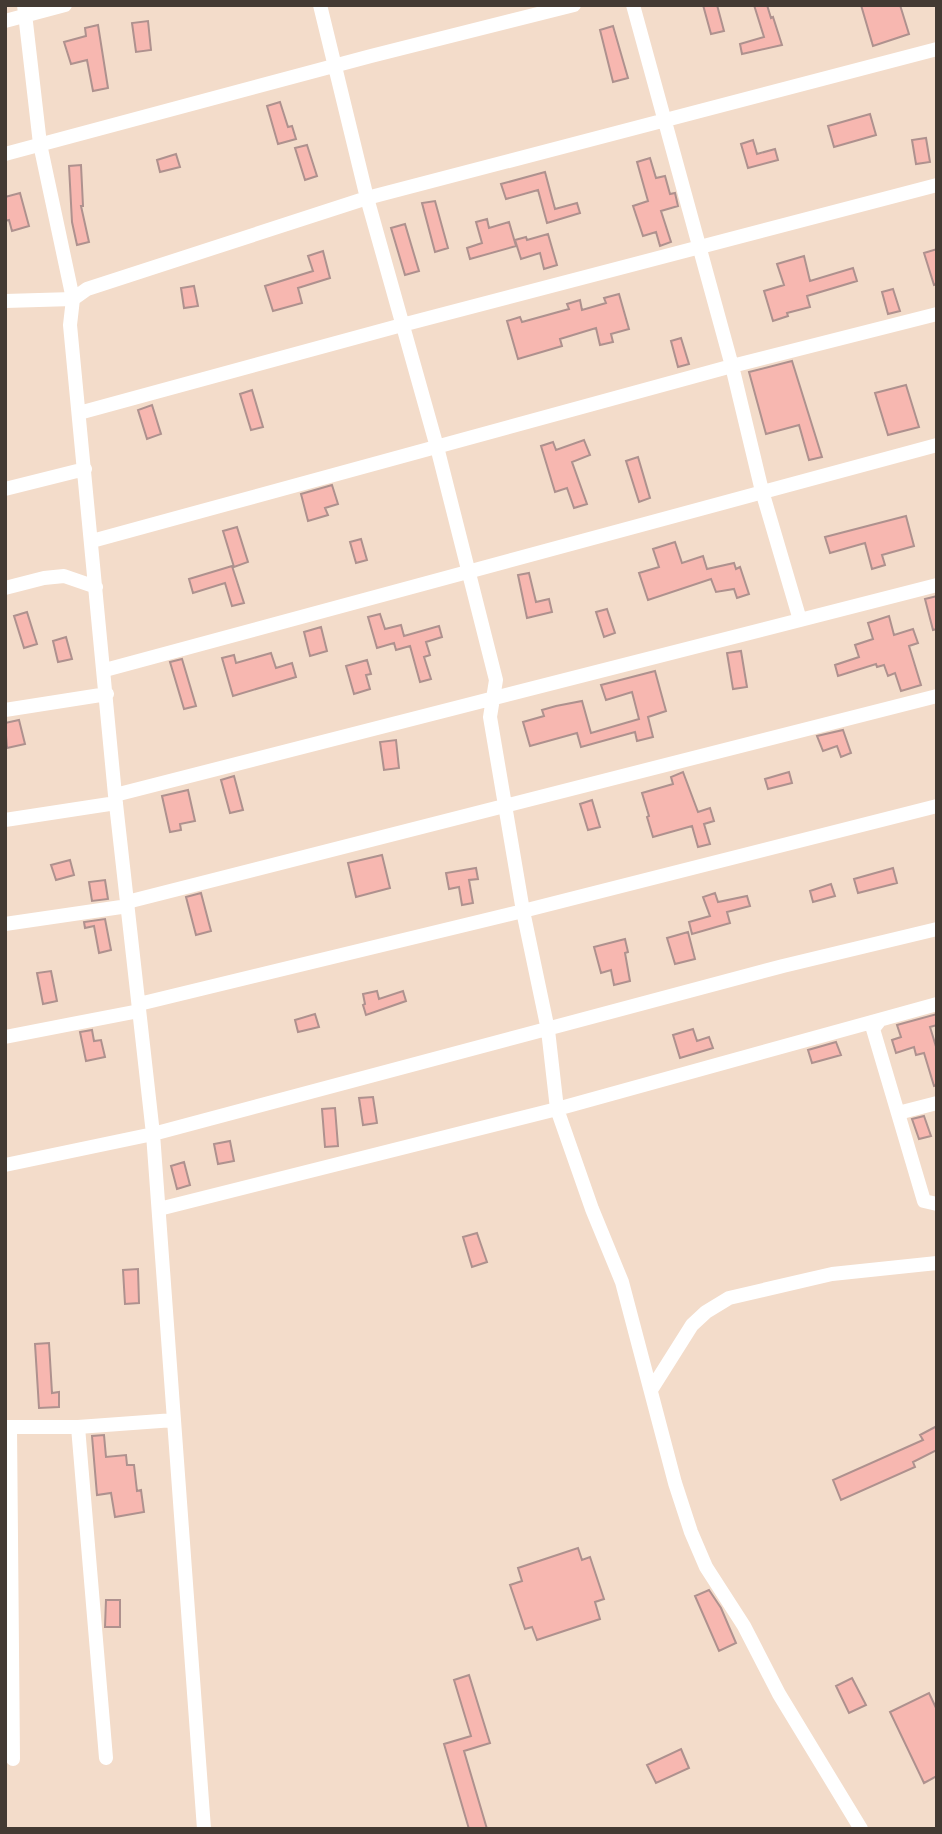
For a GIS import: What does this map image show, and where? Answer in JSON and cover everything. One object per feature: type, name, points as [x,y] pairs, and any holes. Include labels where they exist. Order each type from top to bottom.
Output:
[{"type":"street","points":[[5,20],[24,10],[65,5]]},
{"type":"street","points":[[320,5],[367,198],[437,447],[496,680],[490,717],[523,911],[548,1030],[557,1109],[592,1209],[622,1282],[675,1483],[691,1532],[706,1567],[744,1626],[779,1693],[861,1829]]},
{"type":"street","points":[[5,154],[574,5]]},
{"type":"street","points":[[633,5],[732,366],[762,491],[800,620]]},
{"type":"street","points":[[24,10],[40,144],[73,299],[71,325],[79,413],[116,799],[153,1134],[204,1829]]},
{"type":"street","points":[[5,302],[73,299],[87,289],[367,198],[937,49]]},
{"type":"street","points":[[79,413],[937,185]]},
{"type":"street","points":[[92,541],[732,366],[937,314]]},
{"type":"street","points":[[105,670],[937,445]]},
{"type":"street","points":[[5,489],[85,468]]},
{"type":"street","points":[[5,588],[64,576],[96,587]]},
{"type":"street","points":[[5,820],[116,799],[493,698],[937,585]]},
{"type":"street","points":[[5,710],[107,694]]},
{"type":"street","points":[[5,924],[128,904],[937,696]]},
{"type":"street","points":[[5,1037],[139,1007],[937,806]]},
{"type":"street","points":[[5,1165],[153,1134],[783,966],[937,929]]},
{"type":"street","points":[[159,1209],[557,1109],[937,1004]]},
{"type":"street","points":[[880,1020],[873,1029],[924,1201],[937,1204]]},
{"type":"street","points":[[898,1112],[937,1103]]},
{"type":"street","points":[[651,1390],[692,1325],[706,1312],[729,1298],[832,1274],[937,1263]]},
{"type":"street","points":[[13,1759],[8,1427],[78,1427],[174,1420]]},
{"type":"street","points":[[78,1427],[106,1758]]},
{"type":"building","points":[[703,5],[717,5],[724,31],[711,34]]},
{"type":"building","points":[[754,5],[767,5],[782,45],[742,54],[740,44],[764,37]]},
{"type":"building","points":[[861,5],[900,5],[909,34],[873,46]]},
{"type":"building","points":[[148,21],[151,50],[136,52],[132,23]]},
{"type":"building","points":[[98,25],[108,88],[93,91],[87,60],[71,64],[64,42],[86,36],[85,28]]},
{"type":"building","points":[[613,26],[628,78],[613,82],[600,30]]},
{"type":"building","points":[[280,102],[288,127],[292,126],[296,139],[278,144],[267,106]]},
{"type":"building","points":[[870,114],[876,135],[834,147],[828,126]]},
{"type":"building","points":[[926,138],[930,162],[916,164],[912,140]]},
{"type":"building","points":[[753,140],[757,154],[775,149],[778,160],[748,168],[741,144]]},
{"type":"building","points":[[307,145],[317,176],[305,180],[295,148]]},
{"type":"building","points":[[176,154],[180,167],[160,172],[157,160]]},
{"type":"building","points":[[650,158],[656,178],[665,176],[670,194],[675,193],[678,206],[661,211],[671,242],[660,246],[656,232],[643,236],[633,206],[648,201],[637,162]]},
{"type":"building","points":[[81,165],[81,206],[89,242],[77,245],[72,222],[69,166]]},
{"type":"building","points":[[545,172],[555,209],[577,203],[580,213],[547,223],[538,190],[506,199],[501,184]]},
{"type":"building","points":[[20,193],[29,226],[12,231],[9,220],[5,221],[5,197]]},
{"type":"building","points":[[435,201],[448,248],[435,252],[422,203]]},
{"type":"building","points":[[487,219],[489,228],[509,222],[516,246],[470,259],[467,248],[482,243],[476,222]]},
{"type":"building","points":[[405,224],[419,271],[405,275],[391,228]]},
{"type":"building","points":[[548,234],[557,265],[544,269],[540,253],[521,259],[515,240],[526,237],[527,240]]},
{"type":"building","points":[[937,249],[937,284],[934,285],[924,253]]},
{"type":"building","points":[[323,251],[330,278],[298,288],[302,303],[273,311],[265,286],[313,271],[308,256]]},
{"type":"building","points":[[804,256],[810,281],[853,268],[857,281],[807,296],[810,307],[787,313],[788,316],[773,321],[764,291],[784,285],[777,264]]},
{"type":"building","points":[[194,286],[198,306],[184,308],[181,288]]},
{"type":"building","points":[[893,289],[900,311],[888,314],[882,292]]},
{"type":"building","points":[[619,294],[629,329],[611,334],[613,342],[600,345],[596,328],[560,339],[562,346],[518,359],[507,321],[520,317],[522,322],[569,309],[567,304],[580,300],[582,310],[606,303],[604,298]]},
{"type":"building","points":[[681,338],[689,364],[678,367],[671,341]]},
{"type":"building","points":[[792,361],[822,457],[809,460],[799,425],[766,434],[749,372]]},
{"type":"building","points":[[906,385],[919,427],[888,435],[875,393]]},
{"type":"building","points":[[252,390],[263,427],[251,430],[240,394]]},
{"type":"building","points":[[152,405],[161,434],[147,439],[138,410]]},
{"type":"building","points":[[584,440],[590,455],[572,462],[587,504],[574,508],[567,488],[555,492],[541,446],[553,442],[556,450]]},
{"type":"building","points":[[638,457],[650,498],[639,502],[626,461]]},
{"type":"building","points":[[332,485],[338,504],[325,508],[328,515],[308,521],[301,494]]},
{"type":"building","points":[[906,516],[914,546],[882,555],[885,565],[872,569],[865,543],[830,553],[825,537]]},
{"type":"building","points":[[237,527],[248,562],[234,567],[223,531]]},
{"type":"building","points":[[361,539],[367,560],[356,563],[350,542]]},
{"type":"building","points":[[675,542],[682,563],[703,556],[707,569],[734,563],[736,569],[740,567],[749,594],[737,598],[734,589],[716,592],[711,579],[648,600],[639,573],[659,567],[653,549]]},
{"type":"building","points":[[232,566],[244,603],[232,606],[225,583],[193,593],[189,579]]},
{"type":"building","points":[[529,573],[536,602],[549,599],[552,612],[527,618],[518,575]]},
{"type":"building","points":[[937,596],[937,629],[933,630],[925,599]]},
{"type":"building","points":[[607,609],[615,633],[604,637],[596,612]]},
{"type":"building","points":[[27,612],[37,644],[24,648],[14,616]]},
{"type":"building","points":[[380,614],[385,629],[401,625],[404,636],[439,626],[442,637],[426,642],[430,655],[424,657],[431,679],[420,682],[410,646],[396,650],[394,643],[377,648],[368,617]]},
{"type":"building","points":[[889,616],[894,635],[913,629],[918,643],[909,646],[921,685],[901,691],[895,673],[888,676],[884,665],[877,667],[876,664],[838,676],[835,665],[859,657],[855,645],[873,639],[868,623]]},
{"type":"building","points":[[321,627],[327,651],[310,656],[304,632]]},
{"type":"building","points":[[66,637],[72,659],[58,662],[53,641]]},
{"type":"building","points":[[741,651],[747,687],[733,689],[727,653]]},
{"type":"building","points":[[271,653],[276,668],[292,663],[296,677],[233,696],[222,658],[234,655],[236,663]]},
{"type":"building","points":[[182,659],[196,706],[184,709],[170,662]]},
{"type":"building","points":[[367,660],[371,674],[366,675],[370,689],[354,694],[346,666]]},
{"type":"building","points":[[655,671],[666,711],[648,717],[653,737],[637,741],[635,732],[581,747],[577,733],[530,746],[523,722],[544,716],[542,710],[556,706],[582,701],[591,733],[639,719],[632,692],[606,700],[601,685]]},
{"type":"building","points":[[19,720],[25,744],[7,748],[5,723]]},
{"type":"building","points":[[843,730],[851,753],[841,757],[837,746],[823,751],[817,736]]},
{"type":"building","points":[[396,740],[399,768],[384,770],[380,742]]},
{"type":"building","points":[[683,772],[698,812],[710,808],[714,821],[704,824],[710,844],[698,847],[692,826],[653,837],[642,793],[673,784],[671,777]]},
{"type":"building","points":[[789,772],[792,783],[768,789],[765,779]]},
{"type":"building","points":[[234,776],[243,810],[230,813],[221,780]]},
{"type":"building","points":[[188,790],[195,821],[180,824],[181,830],[170,832],[162,796]]},
{"type":"building","points":[[592,800],[600,827],[588,830],[580,804]]},
{"type":"building","points":[[382,855],[390,888],[356,897],[348,863]]},
{"type":"building","points":[[70,860],[74,875],[56,880],[51,865]]},
{"type":"building","points":[[476,868],[478,879],[469,880],[473,903],[462,905],[459,887],[449,889],[446,873]]},
{"type":"building","points":[[893,868],[897,883],[858,893],[854,879]]},
{"type":"building","points":[[105,880],[108,899],[92,901],[89,882]]},
{"type":"building","points":[[831,884],[835,896],[813,902],[810,891]]},
{"type":"building","points":[[201,893],[211,931],[196,935],[186,897]]},
{"type":"building","points":[[715,893],[718,902],[747,896],[750,906],[727,912],[730,923],[692,934],[689,922],[710,916],[703,897]]},
{"type":"building","points":[[105,919],[111,950],[99,953],[94,926],[85,928],[84,922]]},
{"type":"building","points":[[688,932],[695,959],[675,964],[667,938]]},
{"type":"building","points":[[625,939],[630,981],[614,985],[611,970],[601,973],[594,947]]},
{"type":"building","points":[[51,971],[57,1001],[43,1004],[37,973]]},
{"type":"building","points":[[377,991],[379,999],[403,991],[406,1001],[366,1015],[363,994]]},
{"type":"building","points":[[315,1014],[319,1027],[298,1032],[295,1020]]},
{"type":"building","points":[[937,1014],[937,1025],[930,1027],[937,1050],[937,1085],[934,1086],[924,1053],[916,1055],[914,1047],[896,1053],[892,1040],[901,1037],[897,1025]]},
{"type":"building","points":[[693,1029],[697,1041],[709,1037],[713,1048],[680,1058],[673,1035]]},
{"type":"building","points":[[92,1030],[94,1041],[101,1040],[105,1057],[86,1061],[80,1032]]},
{"type":"building","points":[[836,1042],[841,1055],[812,1063],[808,1050]]},
{"type":"building","points":[[373,1097],[377,1123],[363,1125],[359,1098]]},
{"type":"building","points":[[335,1108],[338,1146],[325,1147],[322,1109]]},
{"type":"building","points":[[924,1116],[931,1136],[919,1139],[912,1119]]},
{"type":"building","points":[[230,1141],[234,1161],[218,1164],[214,1144]]},
{"type":"building","points":[[184,1162],[190,1185],[177,1189],[171,1166]]},
{"type":"building","points":[[477,1233],[487,1262],[472,1267],[463,1237]]},
{"type":"building","points":[[138,1269],[139,1303],[125,1304],[123,1270]]},
{"type":"building","points":[[49,1343],[52,1393],[59,1392],[59,1407],[39,1408],[35,1344]]},
{"type":"building","points":[[937,1426],[937,1450],[913,1462],[915,1467],[841,1500],[833,1480],[923,1440],[920,1435]]},
{"type":"building","points":[[104,1435],[106,1457],[126,1455],[127,1465],[134,1465],[137,1491],[141,1490],[144,1512],[115,1517],[111,1493],[97,1495],[92,1436]]},
{"type":"building","points":[[578,1548],[582,1560],[590,1557],[604,1599],[595,1602],[600,1619],[537,1640],[532,1627],[525,1629],[510,1585],[522,1581],[518,1568]]},
{"type":"building","points":[[709,1590],[721,1608],[736,1643],[719,1651],[695,1596]]},
{"type":"building","points":[[106,1600],[120,1600],[120,1627],[105,1627]]},
{"type":"building","points":[[469,1675],[490,1743],[464,1751],[487,1829],[469,1829],[444,1744],[471,1736],[454,1680]]},
{"type":"building","points":[[852,1678],[866,1705],[849,1713],[836,1686]]},
{"type":"building","points":[[929,1693],[937,1710],[937,1776],[924,1783],[890,1712]]},
{"type":"building","points":[[681,1749],[689,1768],[656,1783],[647,1765]]}]
